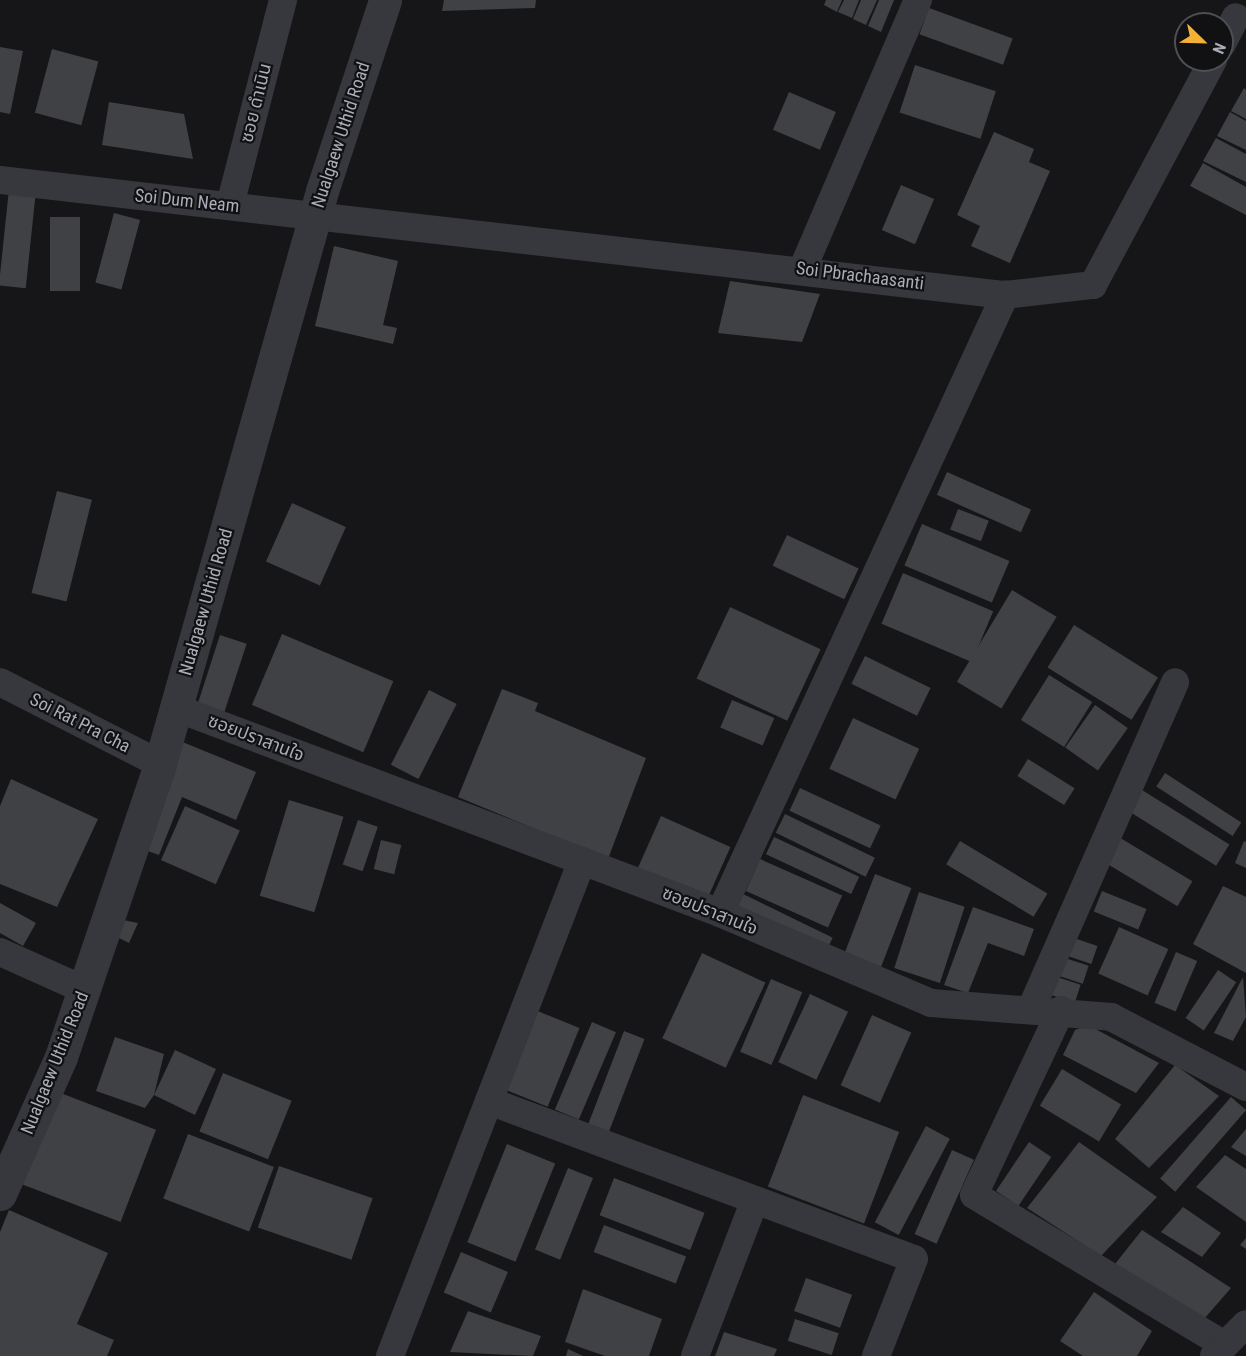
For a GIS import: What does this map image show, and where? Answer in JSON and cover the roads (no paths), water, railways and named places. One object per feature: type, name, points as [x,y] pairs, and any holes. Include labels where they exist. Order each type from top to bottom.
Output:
[{"type":"street","name":"ซอย ดำเนิน","points":[[230,206],[283,0]]},
{"type":"street","name":"Nualgaew Uthid Road","points":[[0,1194],[85,990],[160,764],[316,216],[385,0]]},
{"type":"street","points":[[803,268],[918,0]]},
{"type":"street","name":"Soi Pbrachaasanti","points":[[373,226],[803,268],[1005,295],[1093,285],[1207,72]]},
{"type":"street","name":"Soi Dum Neam","points":[[0,180],[316,216],[373,226]]},
{"type":"street","points":[[720,913],[1005,295]]},
{"type":"street","name":"Soi Rat Pra Cha","points":[[0,682],[160,764]]},
{"type":"street","points":[[1031,1009],[1175,682]]},
{"type":"street","name":"ซอยปราสานใจ","points":[[176,708],[720,913],[932,1003],[1061,1010],[1111,1017],[1246,1087]]},
{"type":"street","points":[[390,1356],[582,861]]},
{"type":"street","points":[[0,952],[85,990]]},
{"type":"street","points":[[1061,1010],[974,1195],[1217,1353],[1246,1324]]},
{"type":"street","points":[[489,1101],[914,1259],[876,1356]]},
{"type":"street","points":[[695,1356],[755,1200]]}]
